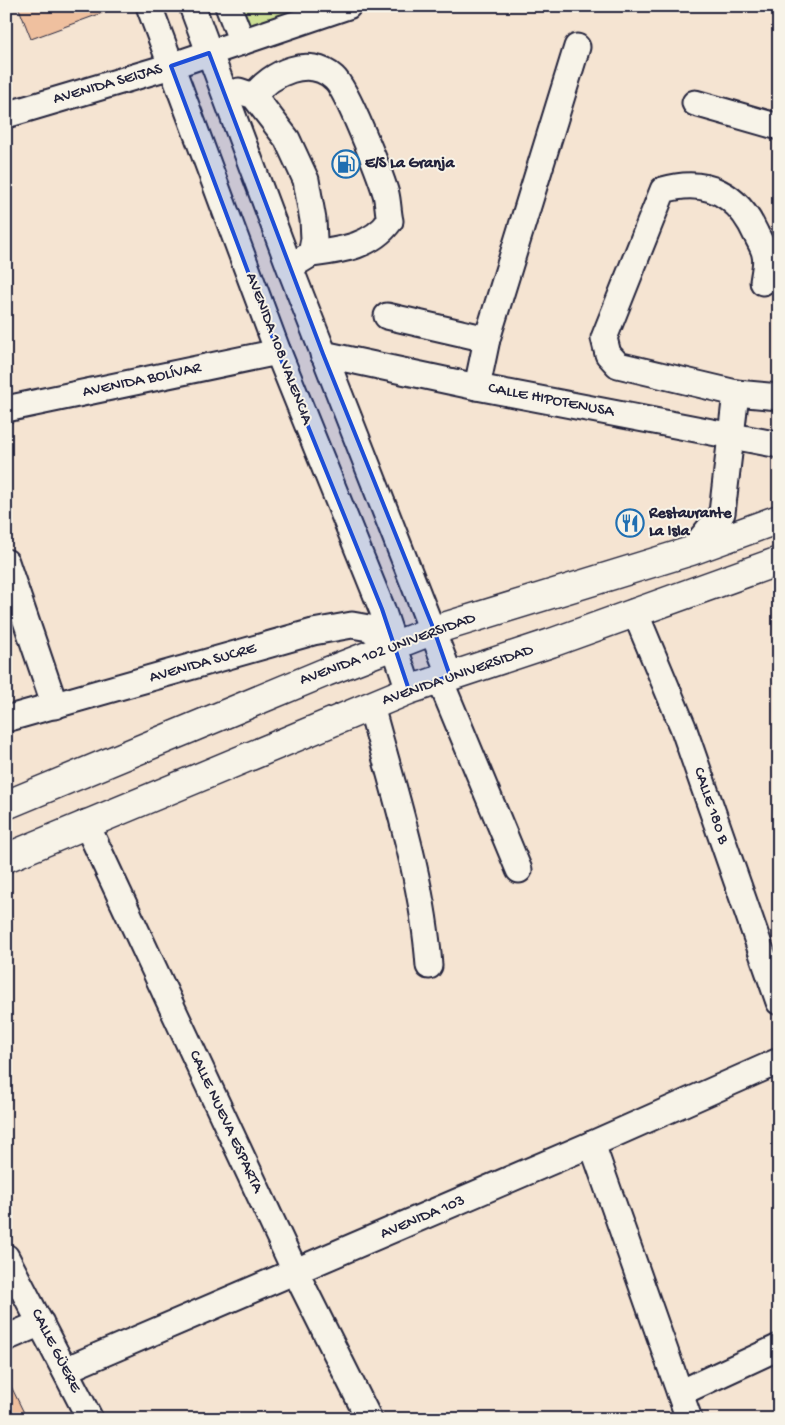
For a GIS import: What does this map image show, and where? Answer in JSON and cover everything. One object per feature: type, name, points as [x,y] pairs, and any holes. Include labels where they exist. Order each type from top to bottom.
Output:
[{"type":"main road","name":"AVENIDA 102 UNIVERSIDAD","points":[[6,805],[326,672],[434,630],[691,552],[779,520]]},
{"type":"main road","name":"AVENIDA UNIVERSIDAD","points":[[86,824],[409,690],[551,643],[779,561]]},
{"type":"main road","points":[[6,858],[86,824]]},
{"type":"street","name":"AVENIDA 108 VALENCIA","points":[[149,6],[278,352],[395,646],[409,690]]},
{"type":"street","points":[[192,6],[323,354],[434,630],[445,678],[519,870]]},
{"type":"street","points":[[228,6],[242,42]]},
{"type":"street","name":"AVENIDA SEIJAS","points":[[6,115],[171,66],[348,6]]},
{"type":"street","points":[[477,387],[487,339],[577,47]]},
{"type":"street","points":[[254,96],[263,85],[282,72],[295,69],[324,70],[336,79],[358,123],[386,195],[390,221],[381,233],[368,242],[311,254],[290,268]]},
{"type":"street","points":[[221,85],[254,96],[287,139],[306,180],[313,220],[314,239],[311,254]]},
{"type":"street","points":[[695,103],[779,127]]},
{"type":"street","points":[[763,282],[765,256],[748,216],[731,197],[698,185],[676,186],[663,190],[604,338],[608,354],[618,365],[736,393],[779,397]]},
{"type":"street","points":[[387,316],[487,339]]},
{"type":"street","name":"AVENIDA BOLÍVAR","points":[[6,410],[278,352]]},
{"type":"street","name":"CALLE HIPOTENUSA","points":[[323,354],[477,387],[779,445]]},
{"type":"street","points":[[691,552],[722,513],[736,393]]},
{"type":"street","points":[[6,562],[55,706]]},
{"type":"street","name":"CALLE 180 B","points":[[636,612],[683,727],[779,1002]]},
{"type":"street","name":"AVENIDA SUCRE","points":[[6,719],[313,632],[352,625],[370,628],[395,646]]},
{"type":"street","points":[[371,706],[416,878],[426,925],[429,966]]},
{"type":"street","name":"CALLE NUEVA ESPARTA","points":[[86,824],[296,1273],[369,1419]]},
{"type":"street","name":"AVENIDA 103","points":[[65,1370],[296,1273],[779,1061]]},
{"type":"street","points":[[592,1144],[689,1419]]},
{"type":"street","name":"CALLE GÜERE","points":[[6,1257],[90,1419]]},
{"type":"street","points":[[6,1338],[41,1323]]},
{"type":"street","points":[[680,1393],[779,1347]]},
{"type":"highlighted area","points":[[209,53],[323,354],[434,630],[450,676],[409,690],[382,609],[278,352],[171,66]]},
{"type":"green space","points":[[215,6],[321,6],[230,43]]},
{"type":"building","points":[[18,6],[112,6],[113,9],[31,39]]},
{"type":"building","points":[[6,1376],[27,1419],[6,1419]]},
{"type":"place","name":"E/S La Granja","points":[[346,164]]},
{"type":"place","name":"Restaurante La Isla","points":[[630,523]]}]
